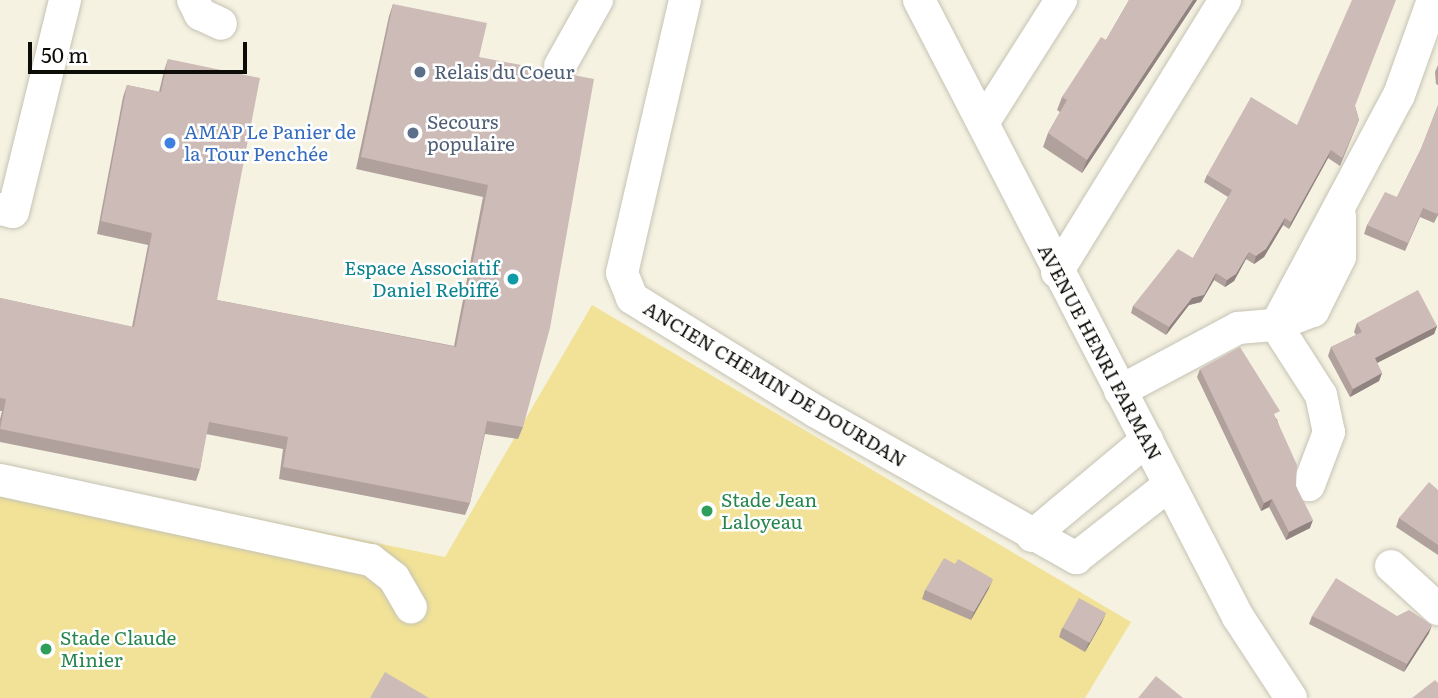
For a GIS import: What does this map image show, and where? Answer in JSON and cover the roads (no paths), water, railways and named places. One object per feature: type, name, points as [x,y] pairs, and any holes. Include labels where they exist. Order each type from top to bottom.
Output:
[{"type":"street","points":[[0,209],[13,212],[65,0]]},
{"type":"street","points":[[193,0],[200,14],[220,24]]},
{"type":"street","points":[[560,66],[597,0]]},
{"type":"street","name":"ANCIEN CHEMIN DE DOURDAN","points":[[684,0],[622,273],[632,298],[1032,537],[1076,558],[1169,485]]},
{"type":"street","name":"AVENUE HENRI FARMAN","points":[[919,0],[1057,272],[1238,617],[1291,698]]},
{"type":"street","points":[[983,123],[1061,0]]},
{"type":"street","points":[[1057,272],[1225,0]]},
{"type":"street","points":[[1120,391],[1238,328],[1276,325],[1313,311],[1340,257],[1340,216],[1399,95],[1433,0]]},
{"type":"street","points":[[1276,325],[1321,396],[1329,432],[1309,485]]},
{"type":"street","points":[[1032,537],[1147,440]]},
{"type":"street","points":[[0,480],[371,560],[394,578],[411,608]]},
{"type":"street","points":[[1391,566],[1438,609]]},
{"type":"place","name":"Relais du Coeur","points":[[420,72]]},
{"type":"place","name":"Secours populaire","points":[[413,133]]},
{"type":"place","name":"AMAP Le Panier de la Tour Penchée","points":[[170,143]]},
{"type":"place","name":"Espace Associatif Daniel Rebiffé","points":[[513,279]]},
{"type":"place","name":"Stade Jean Laloyeau","points":[[707,511]]},
{"type":"place","name":"Stade Claude Minier","points":[[46,649]]}]
